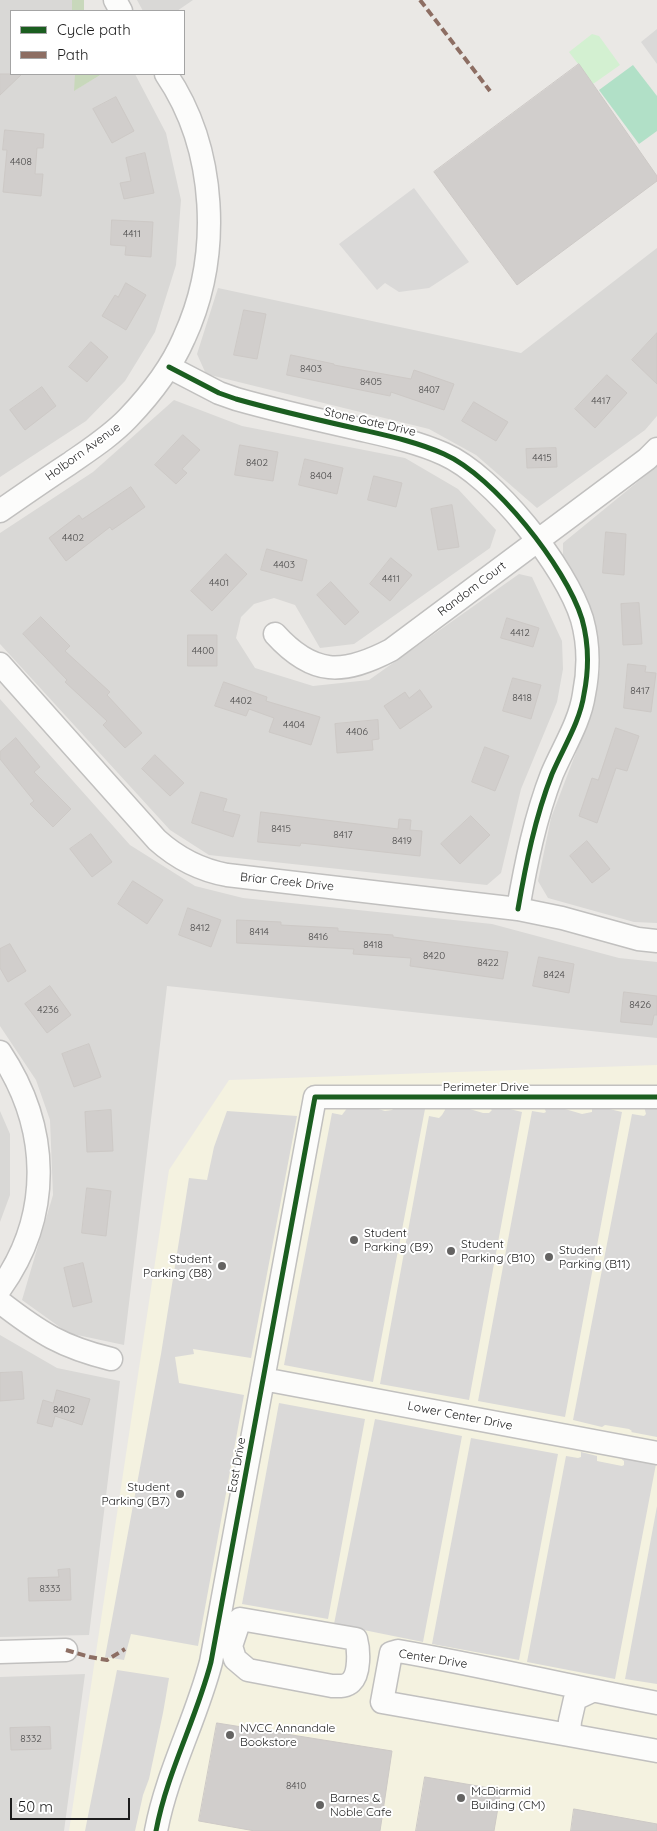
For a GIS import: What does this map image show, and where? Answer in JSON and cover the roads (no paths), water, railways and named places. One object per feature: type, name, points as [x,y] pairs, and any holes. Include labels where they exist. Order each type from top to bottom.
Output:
[{"type":"street","name":"Holborn Avenue","points":[[0,511],[101,442],[127,419],[149,395],[169,367],[184,338],[196,308],[204,276],[208,242],[209,209],[205,175],[197,141],[186,111],[167,75]]},
{"type":"street","name":"Stone Gate Drive","points":[[169,367],[236,400],[417,443],[446,454],[472,471],[492,488],[556,567],[572,595],[578,611],[587,646],[588,672],[584,697],[577,719],[552,773],[538,814],[527,854],[518,909]]},
{"type":"street","name":"Random Court","points":[[275,634],[302,659],[318,666],[333,668],[352,666],[372,660],[391,650],[647,459],[657,449]]},
{"type":"street","name":"Briar Creek Drive","points":[[0,664],[157,840],[166,849],[191,864],[227,875],[518,909],[657,942]]},
{"type":"street","points":[[0,1052],[19,1084],[30,1110],[39,1165],[38,1192],[33,1221],[23,1249],[0,1290]]},
{"type":"street","name":"Perimeter Drive","points":[[315,1097],[657,1097]]},
{"type":"street","name":"East Drive","points":[[156,1831],[168,1784],[204,1687],[211,1662],[230,1616],[264,1379],[315,1097]]},
{"type":"street","points":[[0,1302],[36,1330],[60,1343],[86,1353],[112,1359]]},
{"type":"street","name":"Lower Center Drive","points":[[264,1379],[657,1453]]},
{"type":"street","points":[[230,1616],[356,1640],[359,1657],[355,1677],[351,1683],[338,1686],[248,1670],[235,1659],[230,1616]]},
{"type":"street","points":[[0,1652],[66,1650]]},
{"type":"street","name":"Center Drive","points":[[657,1703],[398,1651],[391,1653],[382,1702],[657,1751]]},
{"type":"street","points":[[211,1662],[235,1659]]},
{"type":"street","points":[[568,1736],[575,1700],[592,1691]]},
{"type":"place","name":"Student Parking (B9)","points":[[354,1240]]},
{"type":"place","name":"Student Parking (B10)","points":[[451,1251]]},
{"type":"place","name":"Student Parking (B11)","points":[[549,1257]]},
{"type":"place","name":"Student Parking (B8)","points":[[222,1266]]},
{"type":"place","name":"Student Parking (B7)","points":[[180,1494]]},
{"type":"place","name":"NVCC Annandale Bookstore","points":[[230,1735]]},
{"type":"place","name":"McDiarmid Building (CM)","points":[[461,1798]]},
{"type":"place","name":"Barnes & Noble Cafe","points":[[320,1805]]}]
